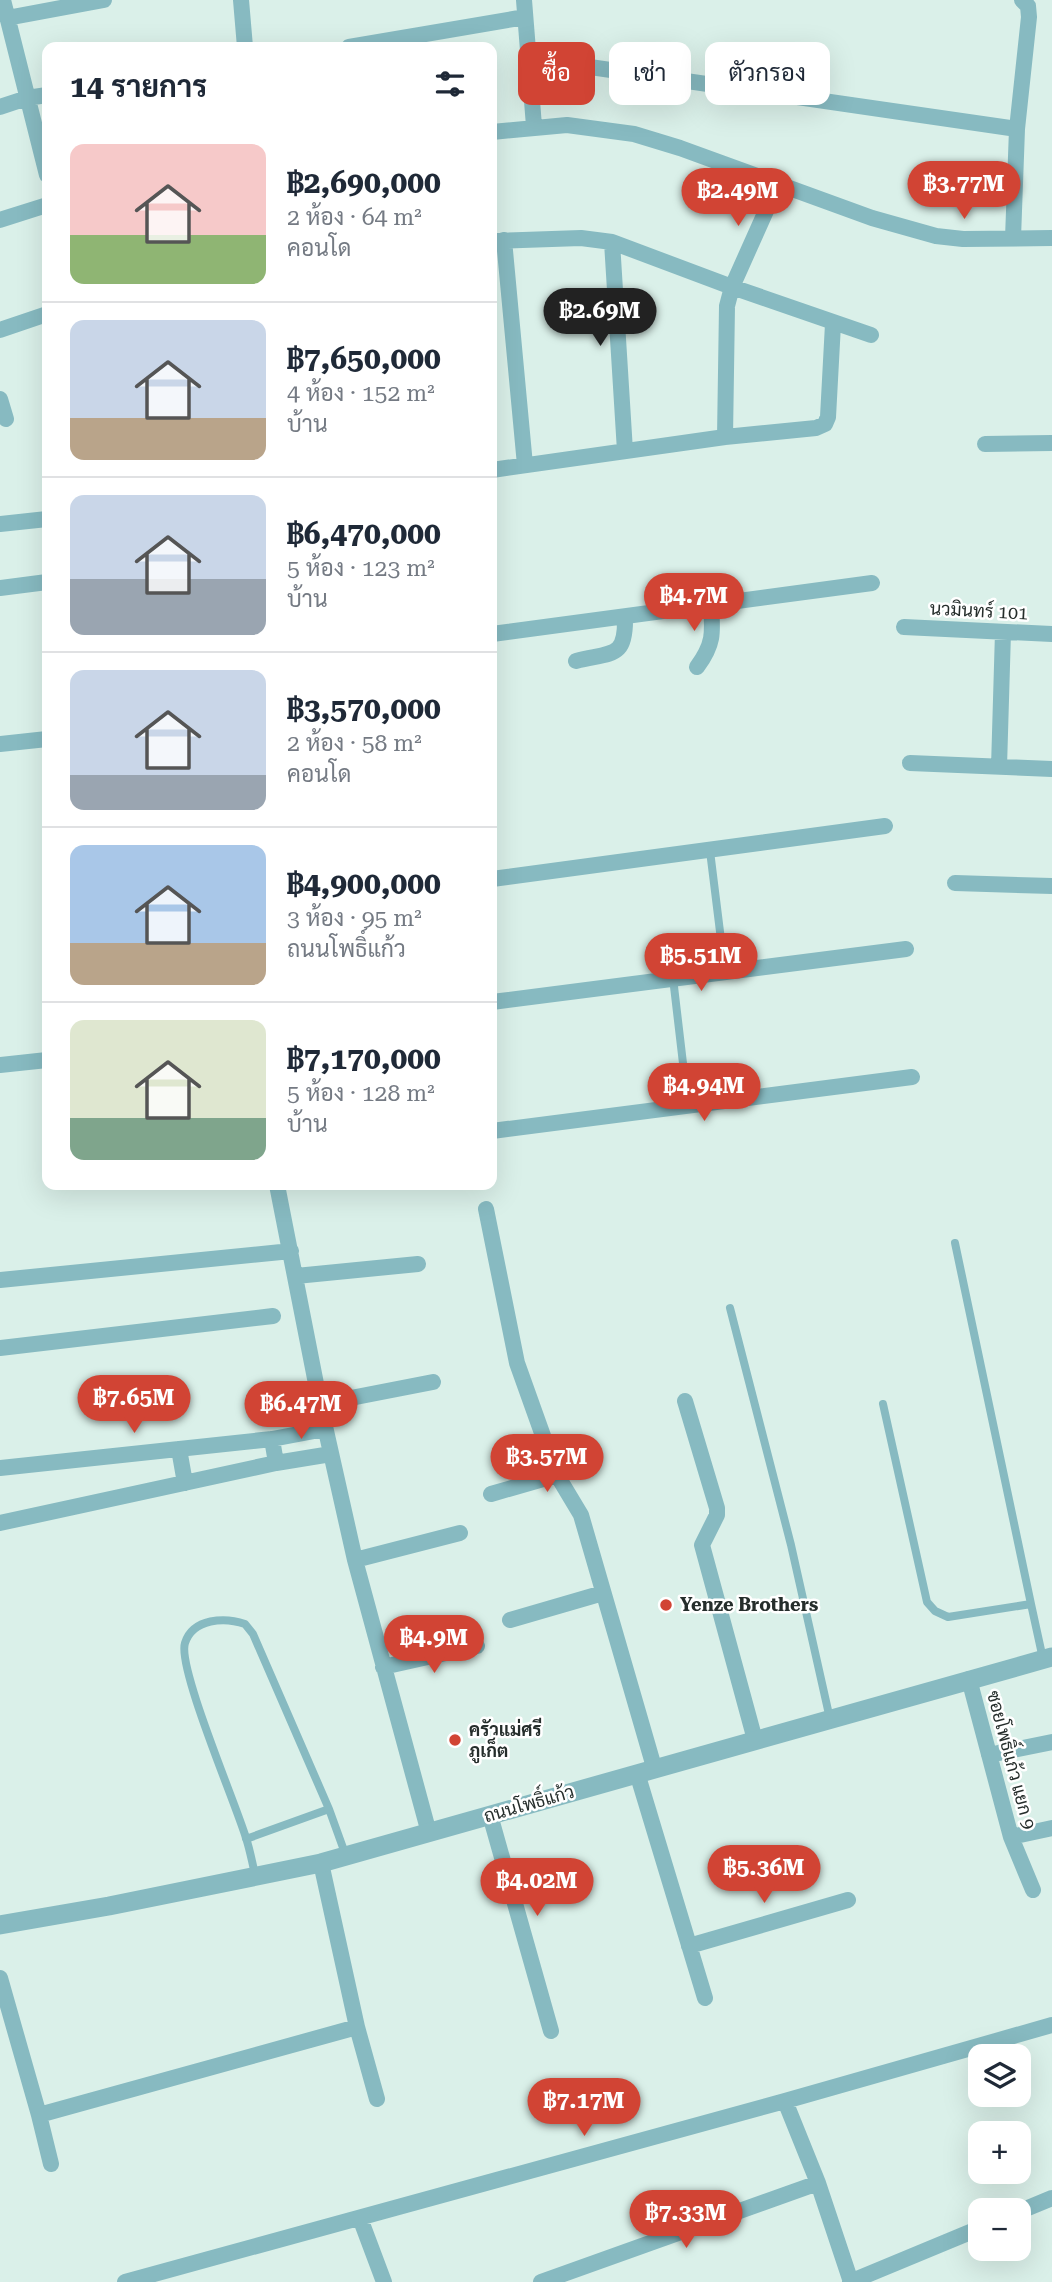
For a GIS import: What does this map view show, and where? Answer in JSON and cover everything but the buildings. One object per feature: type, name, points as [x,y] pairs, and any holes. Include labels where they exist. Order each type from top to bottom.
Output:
[{"type":"street","points":[[8,18],[104,0]]},
{"type":"street","points":[[241,0],[245,42]]},
{"type":"street","points":[[524,0],[527,42]]},
{"type":"street","points":[[1013,238],[1017,129],[1029,18],[1028,6],[1022,0]]},
{"type":"street","points":[[2,1],[42,156]]},
{"type":"street","points":[[380,42],[526,18]]},
{"type":"street","points":[[595,68],[1017,129]]},
{"type":"street","points":[[0,107],[42,96]]},
{"type":"street","points":[[532,105],[534,126]]},
{"type":"street","points":[[497,131],[567,125],[634,134],[872,218],[936,236],[963,239],[1052,238]]},
{"type":"street","points":[[725,437],[725,325],[732,287],[778,184]]},
{"type":"street","points":[[0,220],[42,207]]},
{"type":"street","points":[[524,465],[498,241],[582,238],[612,242],[833,324],[871,335]]},
{"type":"street","points":[[612,242],[625,451]]},
{"type":"street","points":[[0,330],[42,316]]},
{"type":"street","points":[[497,469],[725,437],[816,428],[825,424],[830,407],[833,324]]},
{"type":"street","points":[[0,399],[6,419]]},
{"type":"street","points":[[985,443],[1052,443]]},
{"type":"street","points":[[0,524],[42,520]]},
{"type":"street","points":[[0,588],[42,583]]},
{"type":"street","points":[[497,633],[872,583]]},
{"type":"street","points":[[697,667],[709,650],[711,642],[711,605]]},
{"type":"street","points":[[576,662],[622,647],[626,638],[625,617]]},
{"type":"street","name":"นวมินทร์ 101","points":[[904,627],[1052,634]]},
{"type":"street","points":[[999,767],[1003,632]]},
{"type":"street","points":[[0,744],[42,740]]},
{"type":"street","points":[[910,763],[1052,769]]},
{"type":"street","points":[[497,878],[885,826]]},
{"type":"street","points":[[955,883],[1052,886]]},
{"type":"street","points":[[497,1001],[906,949]]},
{"type":"street","points":[[0,1065],[42,1061]]},
{"type":"street","points":[[497,1130],[912,1077]]},
{"type":"street","points":[[278,1190],[325,1429],[355,1560],[429,1833]]},
{"type":"street","points":[[486,1209],[517,1363],[557,1475],[581,1516],[603,1593],[689,1946],[705,1998]]},
{"type":"street","points":[[0,1280],[292,1251]]},
{"type":"street","points":[[296,1276],[418,1264]]},
{"type":"street","points":[[0,1348],[273,1316]]},
{"type":"street","points":[[320,1404],[433,1382]]},
{"type":"street","points":[[685,1401],[717,1508],[717,1516],[702,1545],[755,1740]]},
{"type":"street","points":[[0,1468],[272,1439],[325,1429]]},
{"type":"street","points":[[272,1439],[276,1463]]},
{"type":"street","points":[[179,1449],[185,1483]]},
{"type":"street","points":[[0,1523],[276,1463],[331,1454]]},
{"type":"street","points":[[491,1494],[557,1475]]},
{"type":"street","points":[[355,1560],[460,1533]]},
{"type":"street","points":[[510,1619],[603,1593]]},
{"type":"street","points":[[383,1667],[477,1646]]},
{"type":"street","name":"ถนนโพธิ์แก้ว","points":[[0,1925],[321,1863],[1048,1658]]},
{"type":"street","name":"ซอยโพธิ์เเก้ว แยก 9","points":[[969,1679],[1011,1837],[1032,1890]]},
{"type":"street","points":[[989,1755],[1052,1742]]},
{"type":"street","points":[[490,1815],[551,2031]]},
{"type":"street","points":[[1011,1837],[1052,1828]]},
{"type":"street","points":[[321,1863],[357,2027],[377,2099]]},
{"type":"street","points":[[689,1946],[848,1900]]},
{"type":"street","points":[[0,1978],[51,2164]]},
{"type":"street","points":[[125,2282],[1052,2025]]},
{"type":"street","points":[[39,2115],[357,2027]]},
{"type":"street","points":[[785,2101],[818,2183],[850,2282],[968,2233]]},
{"type":"street","points":[[541,2282],[818,2183]]},
{"type":"street","points":[[1031,2207],[1052,2198]]},
{"type":"street","points":[[360,2218],[384,2282]]},
{"type":"lane","points":[[710,851],[725,972]]},
{"type":"lane","points":[[673,978],[688,1106]]},
{"type":"lane","points":[[955,1243],[1031,1604],[1048,1658]]},
{"type":"lane","points":[[730,1308],[791,1545],[831,1719]]},
{"type":"lane","points":[[883,1404],[926,1602],[935,1611],[948,1617],[1031,1604]]},
{"type":"lane","points":[[256,1877],[246,1839],[184,1656],[185,1643],[191,1632],[220,1618],[234,1619],[245,1624],[253,1634],[329,1809],[346,1856]]},
{"type":"lane","points":[[246,1839],[329,1809]]},
{"type":"place","name":"Yenze Brothers","points":[[666,1605]]},
{"type":"place","name":"ครัวแม่ศรี ภูเก็ต","points":[[455,1740]]}]
